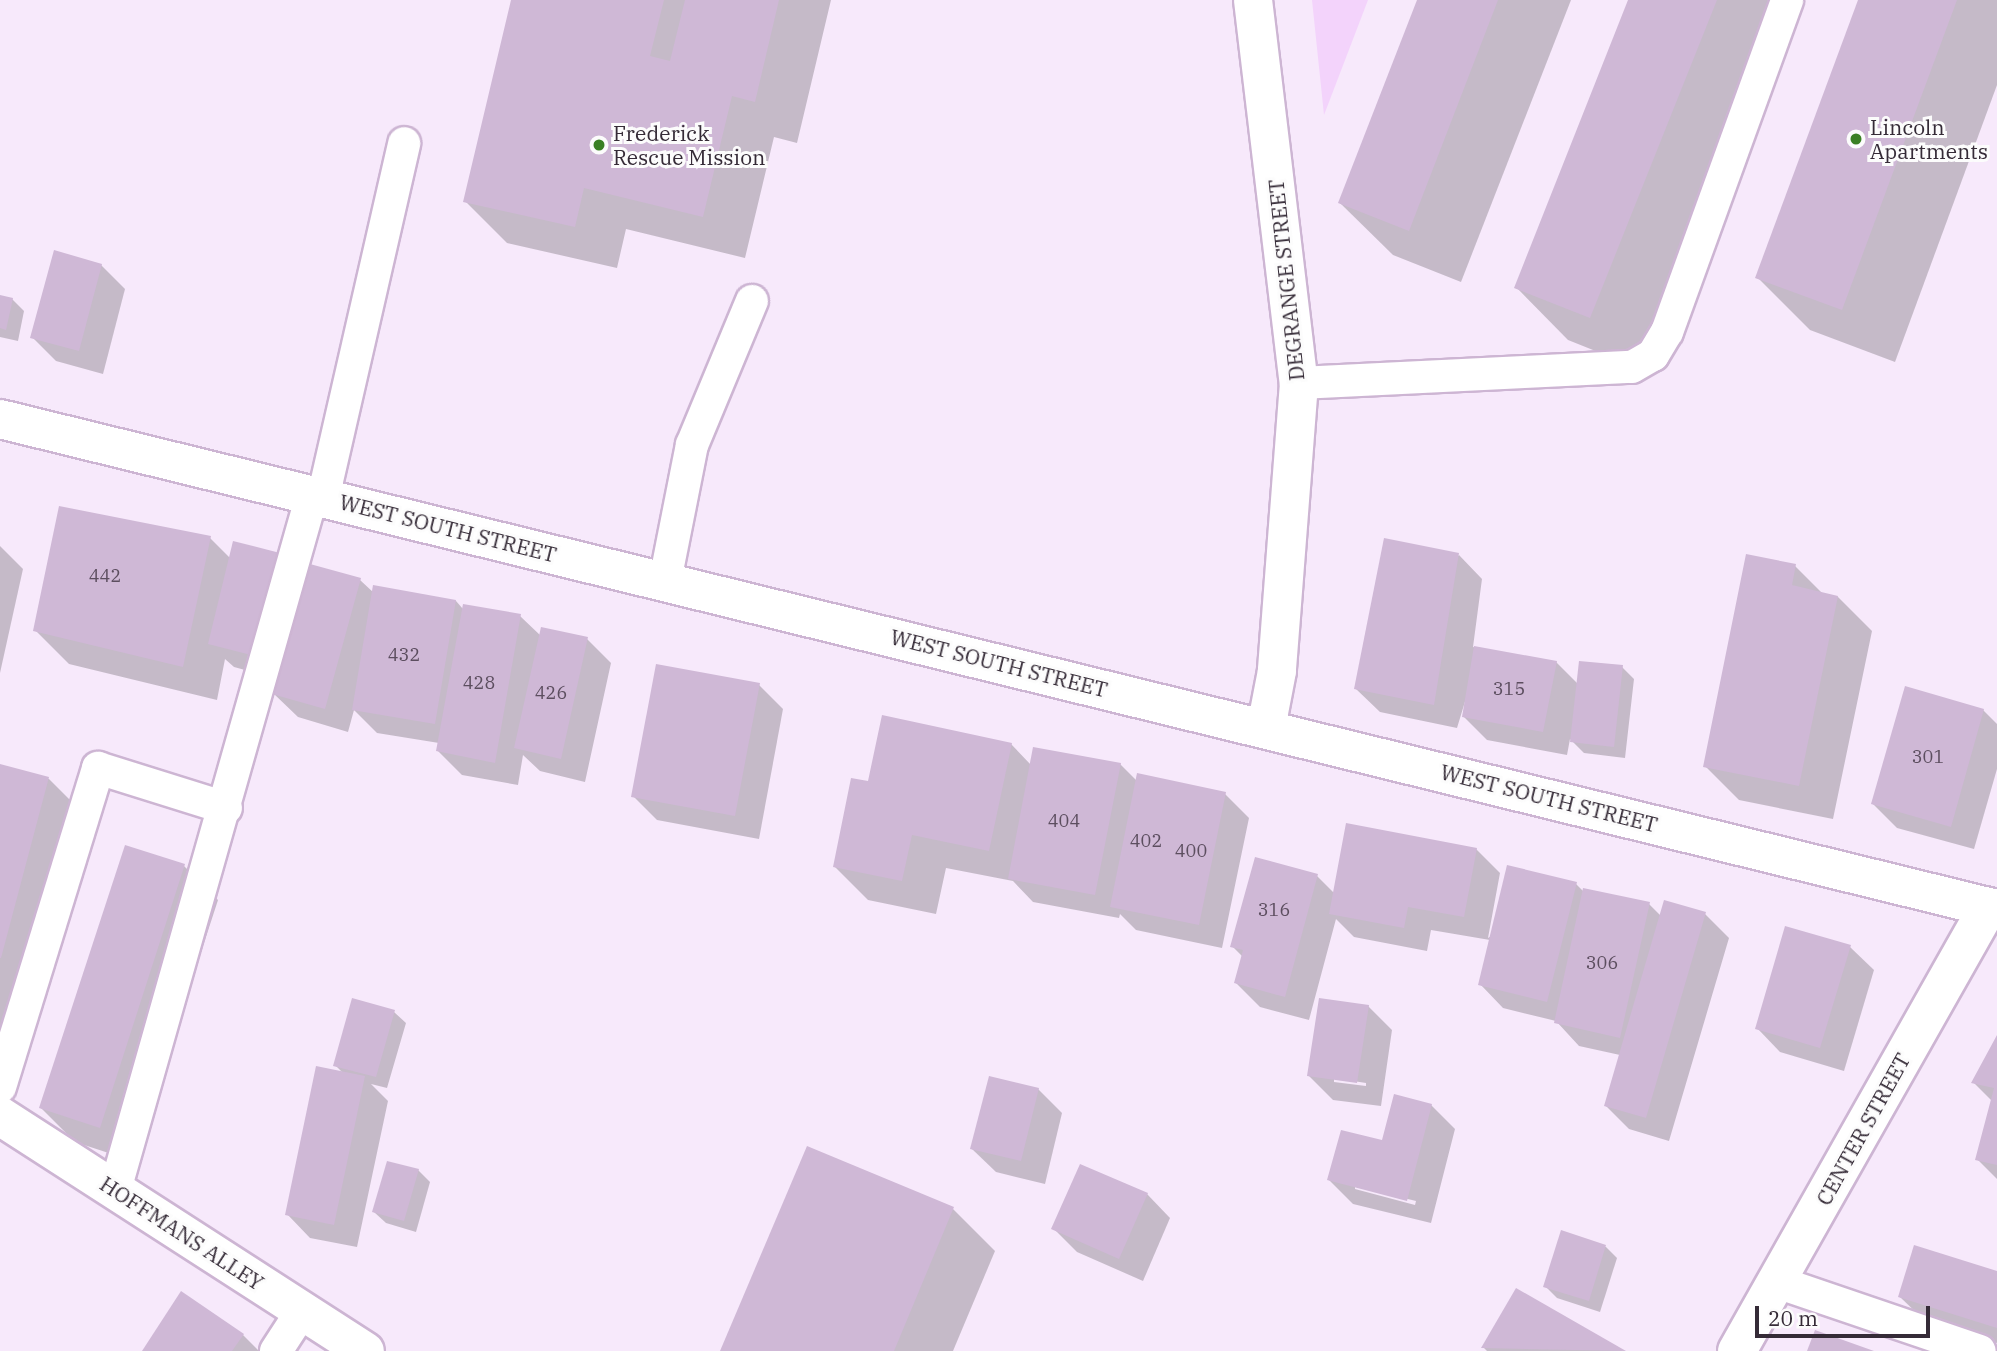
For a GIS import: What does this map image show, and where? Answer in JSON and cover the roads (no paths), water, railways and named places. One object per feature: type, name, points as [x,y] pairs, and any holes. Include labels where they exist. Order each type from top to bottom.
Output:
[{"type":"main road","name":"DEGRANGE STREET","points":[[1254,0],[1299,383],[1277,671],[1266,728]]},
{"type":"main road","name":"WEST SOUTH STREET","points":[[0,419],[1266,728],[1994,902]]},
{"type":"main road","name":"CENTER STREET","points":[[1737,1351],[1994,902]]},
{"type":"main road","name":"HOFFMANS ALLEY","points":[[0,1115],[365,1351]]},
{"type":"lane","points":[[1299,383],[1632,367],[1653,355],[1667,332],[1787,0]]},
{"type":"lane","points":[[115,1190],[226,808],[242,733],[318,496],[404,143]]},
{"type":"lane","points":[[664,581],[692,445],[752,301]]},
{"type":"lane","points":[[0,1087],[98,768],[226,808]]},
{"type":"lane","points":[[1777,1282],[1980,1351]]},
{"type":"lane","points":[[276,1351],[302,1311]]},
{"type":"place","name":"Lincoln Apartments","points":[[1856,139]]},
{"type":"place","name":"Frederick Rescue Mission","points":[[599,145]]}]
